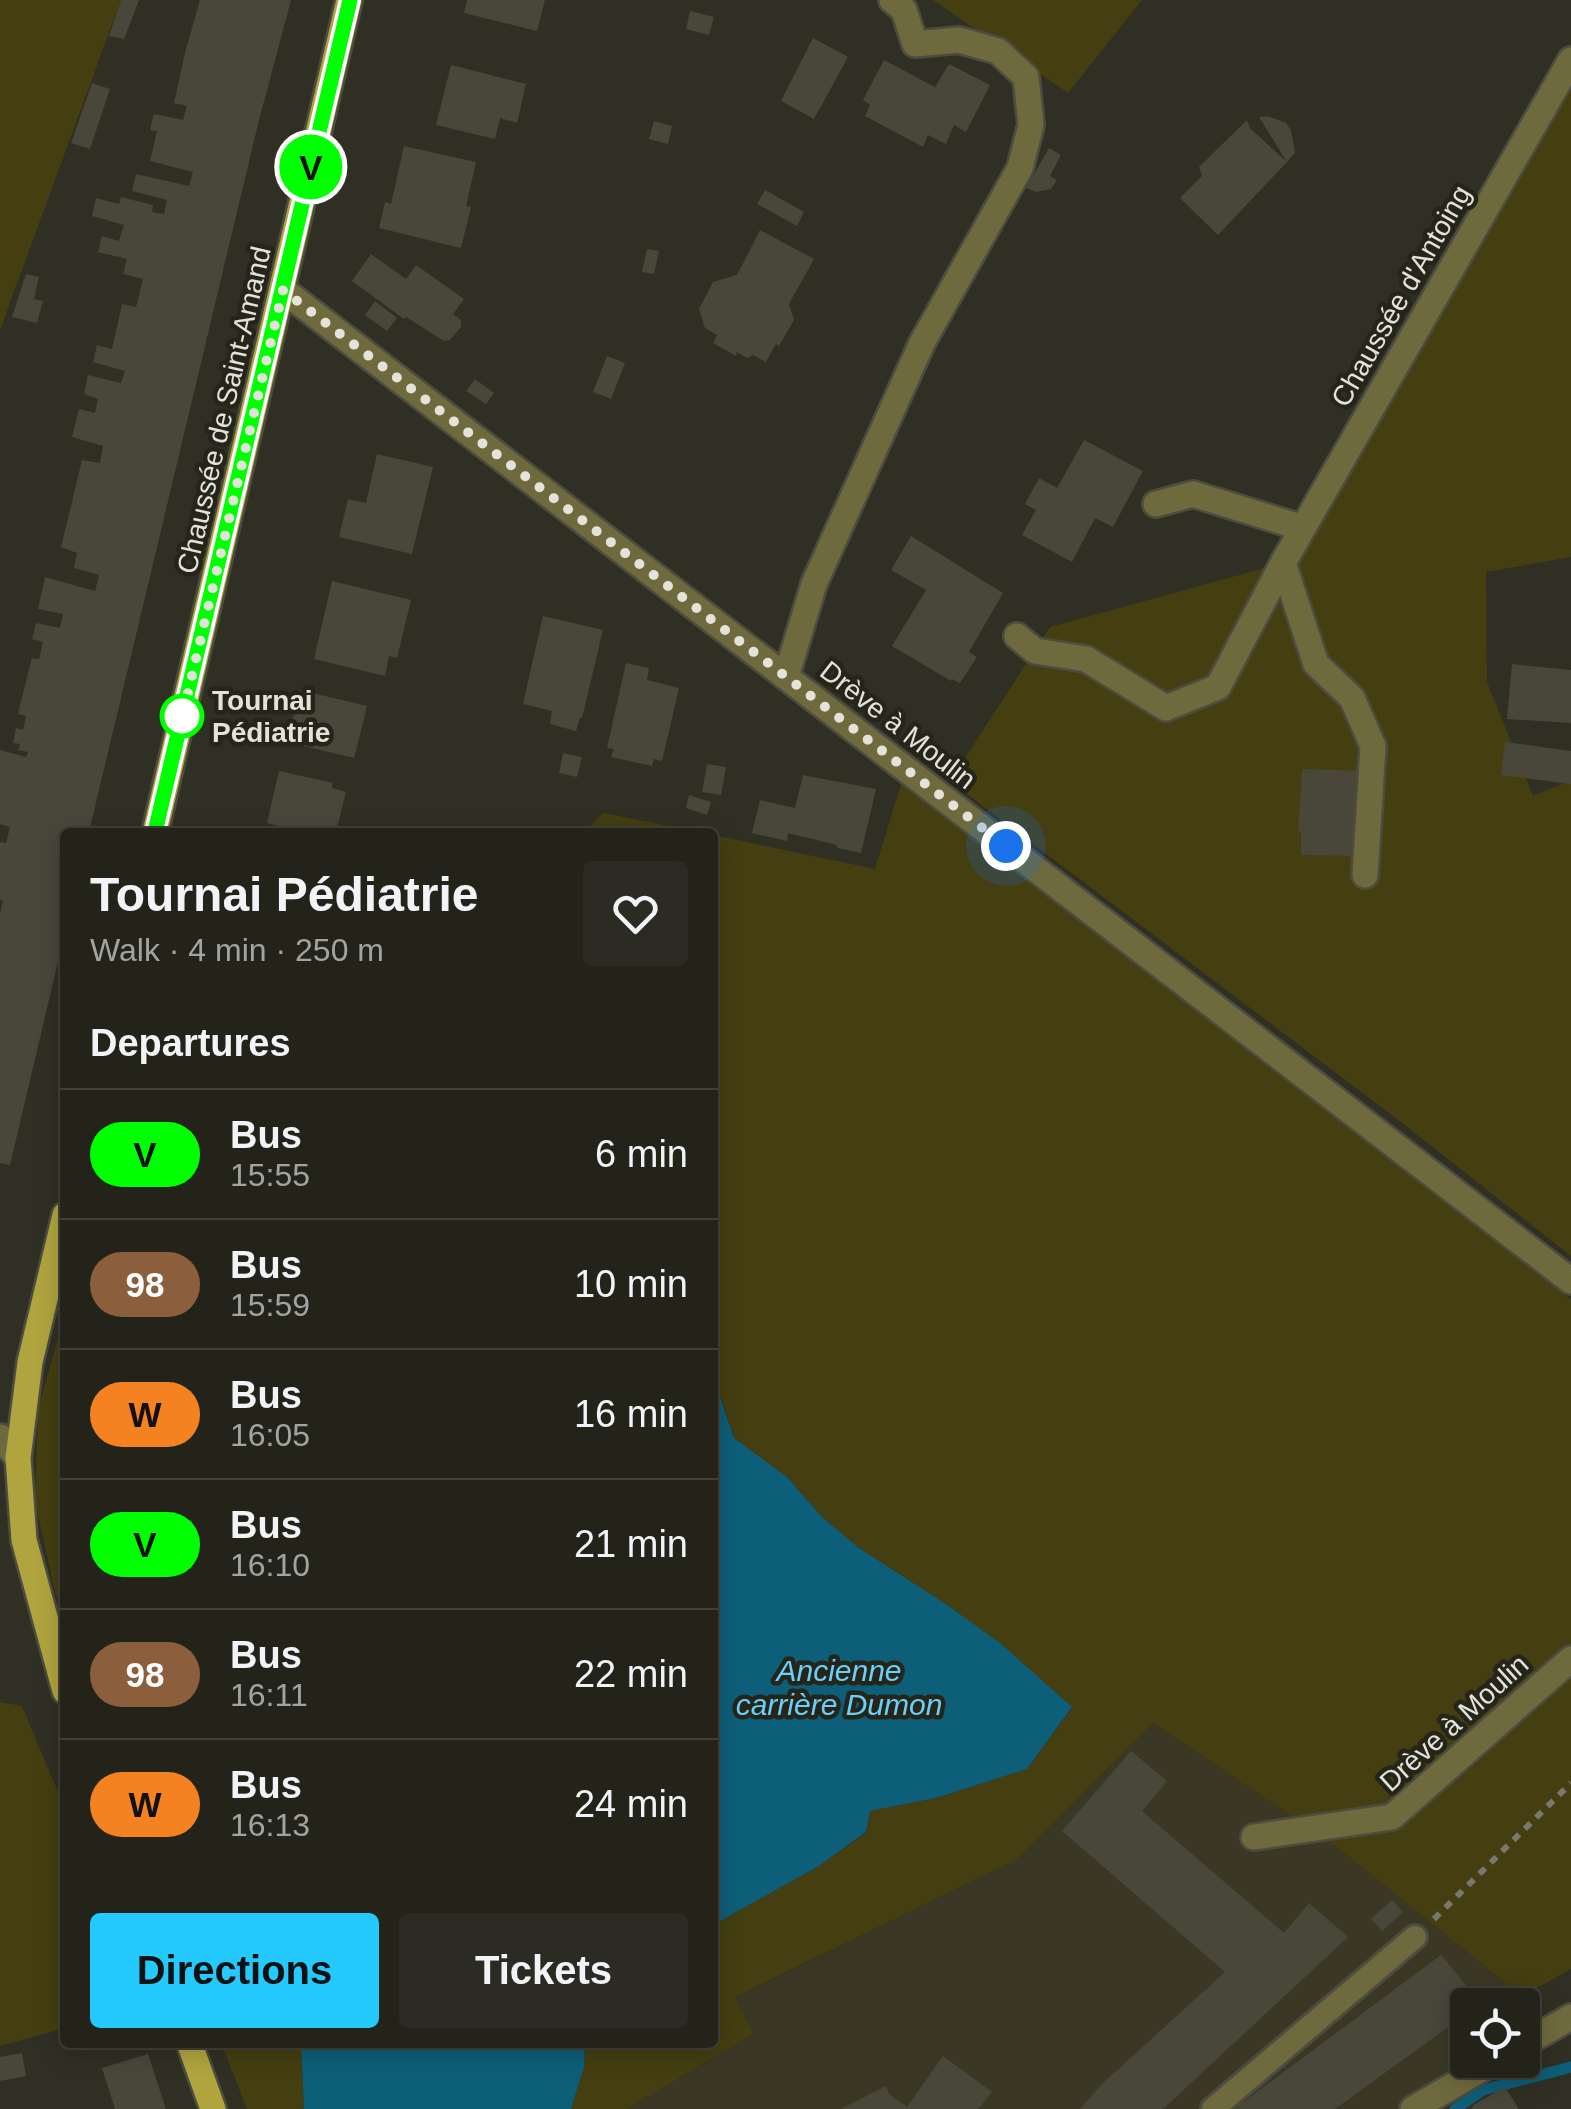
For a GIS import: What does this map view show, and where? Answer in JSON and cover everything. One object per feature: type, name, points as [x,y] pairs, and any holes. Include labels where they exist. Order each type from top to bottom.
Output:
[{"type":"main road","name":"Chaussée de Saint-Amand","points":[[156,828],[350,0]]},
{"type":"main road","points":[[60,1236],[30,1362],[18,1458],[24,1540],[60,1673]]},
{"type":"main road","points":[[191,2048],[213,2109]]},
{"type":"street","points":[[786,677],[814,584],[922,343],[1020,168],[1031,124],[1026,77],[998,51],[959,40],[915,44],[904,10],[892,0]]},
{"type":"street","name":"Chaussée d'Antoing","points":[[1017,636],[1035,651],[1086,658],[1166,708],[1218,687],[1283,563],[1571,60]]},
{"type":"street","name":"Drève à Moulin","points":[[283,290],[1571,1281]]},
{"type":"street","points":[[1156,504],[1193,494],[1303,528]]},
{"type":"street","points":[[1283,563],[1316,664],[1352,698],[1373,746],[1365,875]]},
{"type":"street","points":[[0,1437],[18,1458]]},
{"type":"street","name":"Drève à Moulin","points":[[1254,1837],[1392,1818],[1571,1659]]},
{"type":"street","points":[[1540,2034],[1571,2016]]},
{"type":"street","points":[[1413,2109],[1466,2078]]},
{"type":"lane","points":[[1213,2109],[1415,1938]]},
{"type":"path","points":[[1415,1938],[1571,1782]]},
{"type":"shaded area","points":[[0,0],[121,0],[0,330]]},
{"type":"shaded area","points":[[933,0],[1142,0],[1068,93]]},
{"type":"shaded area","points":[[1571,60],[1571,557],[1486,572],[1487,682],[1533,796],[1571,780],[1571,1256],[1397,1119],[950,781],[1050,627],[1283,563]]},
{"type":"shaded area","points":[[901,784],[1571,1299],[1571,1969],[1537,1988],[1512,1988],[1334,1845],[1153,1723],[1016,1860],[735,1997],[753,2034],[627,2109],[571,2109],[584,2067],[585,2048],[718,2048],[718,1922],[819,1866],[866,1833],[870,1811],[936,1798],[1027,1769],[1072,1708],[999,1643],[859,1548],[822,1517],[787,1477],[734,1438],[718,1389],[718,836],[875,869]]},
{"type":"shaded area","points":[[603,813],[679,828],[588,828]]},
{"type":"shaded area","points":[[60,1331],[60,1608],[35,1500],[38,1410]]},
{"type":"shaded area","points":[[0,1702],[22,1706],[60,1797],[60,2029],[0,2046]]},
{"type":"shaded area","points":[[1153,1723],[1334,1845],[1512,1988],[1450,1988],[1450,2078],[1454,2078],[1428,2109],[627,2109],[753,2034],[734,1998],[1016,1860]]},
{"type":"shaded area","points":[[223,2048],[301,2048],[304,2109],[247,2109]]},
{"type":"water","name":"Ancienne carrière Dumon","points":[[718,1391],[734,1438],[787,1477],[822,1517],[859,1548],[1000,1643],[1072,1707],[1027,1769],[936,1798],[870,1811],[866,1832],[819,1866],[718,1922]]},
{"type":"water","points":[[301,2048],[585,2048],[584,2067],[571,2109],[304,2109]]},
{"type":"building","points":[[121,0],[139,0],[124,39],[109,36]]},
{"type":"building","points":[[200,0],[291,0],[90,828],[60,828],[60,953],[10,1165],[0,1163],[0,842],[6,843],[10,827],[0,824],[0,750],[26,757],[28,752],[18,750],[20,744],[13,743],[16,728],[23,730],[26,716],[18,714],[32,658],[39,659],[43,642],[32,639],[36,623],[60,628],[63,614],[38,609],[45,577],[95,591],[99,575],[74,568],[77,553],[61,547],[82,460],[100,463],[103,446],[72,437],[79,409],[95,413],[98,399],[84,394],[88,375],[121,383],[125,371],[93,362],[97,345],[112,349],[122,304],[136,307],[143,279],[123,274],[127,259],[98,252],[102,236],[119,241],[124,225],[92,216],[96,198],[119,204],[121,197],[153,205],[152,212],[164,214],[167,200],[132,191],[136,174],[189,186],[193,172],[150,161],[157,131],[150,130],[154,114],[183,120],[187,106],[174,103]]},
{"type":"building","points":[[467,0],[545,0],[537,31],[464,13]]},
{"type":"building","points":[[690,11],[714,17],[709,35],[686,29]]},
{"type":"building","points":[[813,38],[848,57],[814,119],[781,101]]},
{"type":"building","points":[[884,60],[935,87],[949,64],[990,85],[966,132],[954,125],[946,144],[928,135],[923,147],[865,116],[870,105],[863,100]]},
{"type":"building","points":[[451,65],[526,84],[517,123],[500,118],[495,139],[436,125]]},
{"type":"building","points":[[92,83],[110,89],[90,149],[71,143]]},
{"type":"building","points":[[1259,117],[1286,123],[1291,130],[1295,153],[1287,162]]},
{"type":"building","points":[[1247,120],[1250,128],[1287,162],[1218,235],[1180,198],[1202,176],[1199,167]]},
{"type":"building","points":[[654,121],[672,126],[668,144],[649,139]]},
{"type":"building","points":[[404,146],[476,162],[461,248],[379,228],[385,202],[391,204]]},
{"type":"building","points":[[1049,148],[1061,155],[1050,176],[1057,180],[1051,189],[1036,192],[1026,188]]},
{"type":"building","points":[[765,190],[804,212],[797,226],[757,204]]},
{"type":"building","points":[[760,230],[814,259],[789,304],[794,320],[766,362],[753,355],[747,358],[737,352],[736,356],[713,343],[717,335],[705,328],[699,309],[713,282],[737,275]]},
{"type":"building","points":[[647,249],[659,251],[654,274],[642,272]]},
{"type":"building","points":[[371,254],[406,279],[416,265],[464,299],[453,314],[461,320],[461,327],[450,340],[444,341],[404,319],[352,281]]},
{"type":"building","points":[[26,274],[39,277],[34,299],[43,301],[37,323],[12,317]]},
{"type":"building","points":[[375,301],[397,318],[387,331],[365,315]]},
{"type":"building","points":[[607,356],[625,363],[611,399],[593,392]]},
{"type":"building","points":[[475,379],[494,393],[486,404],[466,391]]},
{"type":"building","points":[[1084,440],[1143,471],[1113,527],[1095,518],[1072,562],[1022,535],[1036,510],[1025,504],[1039,478],[1057,488]]},
{"type":"building","points":[[377,454],[433,467],[412,554],[339,537],[348,499],[366,503]]},
{"type":"building","points":[[911,536],[1003,593],[969,652],[977,657],[960,683],[892,646],[926,590],[891,570]]},
{"type":"building","points":[[332,581],[411,600],[397,658],[389,656],[385,676],[314,659]]},
{"type":"building","points":[[543,616],[603,630],[576,731],[550,724],[552,711],[523,704]]},
{"type":"building","points":[[626,663],[649,668],[647,680],[679,688],[662,761],[654,759],[652,766],[611,757],[614,749],[607,748]]},
{"type":"building","points":[[1512,664],[1571,670],[1571,723],[1507,719]]},
{"type":"building","points":[[300,690],[367,706],[354,758],[287,742]]},
{"type":"building","points":[[1505,742],[1571,751],[1571,784],[1501,775]]},
{"type":"building","points":[[563,753],[582,757],[577,777],[559,773]]},
{"type":"building","points":[[707,764],[726,767],[721,795],[702,792]]},
{"type":"building","points":[[1302,769],[1367,771],[1366,856],[1301,855],[1298,831]]},
{"type":"building","points":[[279,771],[333,783],[332,788],[346,792],[337,828],[288,828],[267,823]]},
{"type":"building","points":[[803,775],[876,789],[861,853],[788,833],[787,841],[752,833],[760,800],[795,808]]},
{"type":"building","points":[[689,795],[711,802],[707,815],[686,808]]},
{"type":"building","points":[[1131,1751],[1167,1781],[1142,1811],[1284,1933],[1309,1903],[1348,1937],[1163,2109],[1080,2109],[1103,2083],[1225,1972],[1062,1831]]},
{"type":"building","points":[[1392,1900],[1403,1912],[1382,1931],[1371,1919]]},
{"type":"building","points":[[1441,1955],[1468,1988],[1450,1988],[1450,2026],[1335,2109],[1234,2109]]},
{"type":"building","points":[[22,2053],[26,2076],[0,2081],[0,2057]]},
{"type":"building","points":[[148,2054],[166,2109],[115,2109],[102,2068]]},
{"type":"building","points":[[943,2056],[992,2092],[978,2109],[841,2109],[886,2086],[889,2094],[907,2107]]},
{"type":"building","points":[[1505,2087],[1519,2109],[1471,2109],[1475,2104]]},
{"type":"waterway","points":[[1455,2109],[1483,2090],[1571,2067]]},
{"type":"bus line","name":"V","points":[[156,828],[350,0]]},
{"type":"place","name":"Tournai Pédiatrie","points":[[182,716]]},
{"type":"route","points":[[182,716],[179,731],[283,290],[1006,846]]}]
